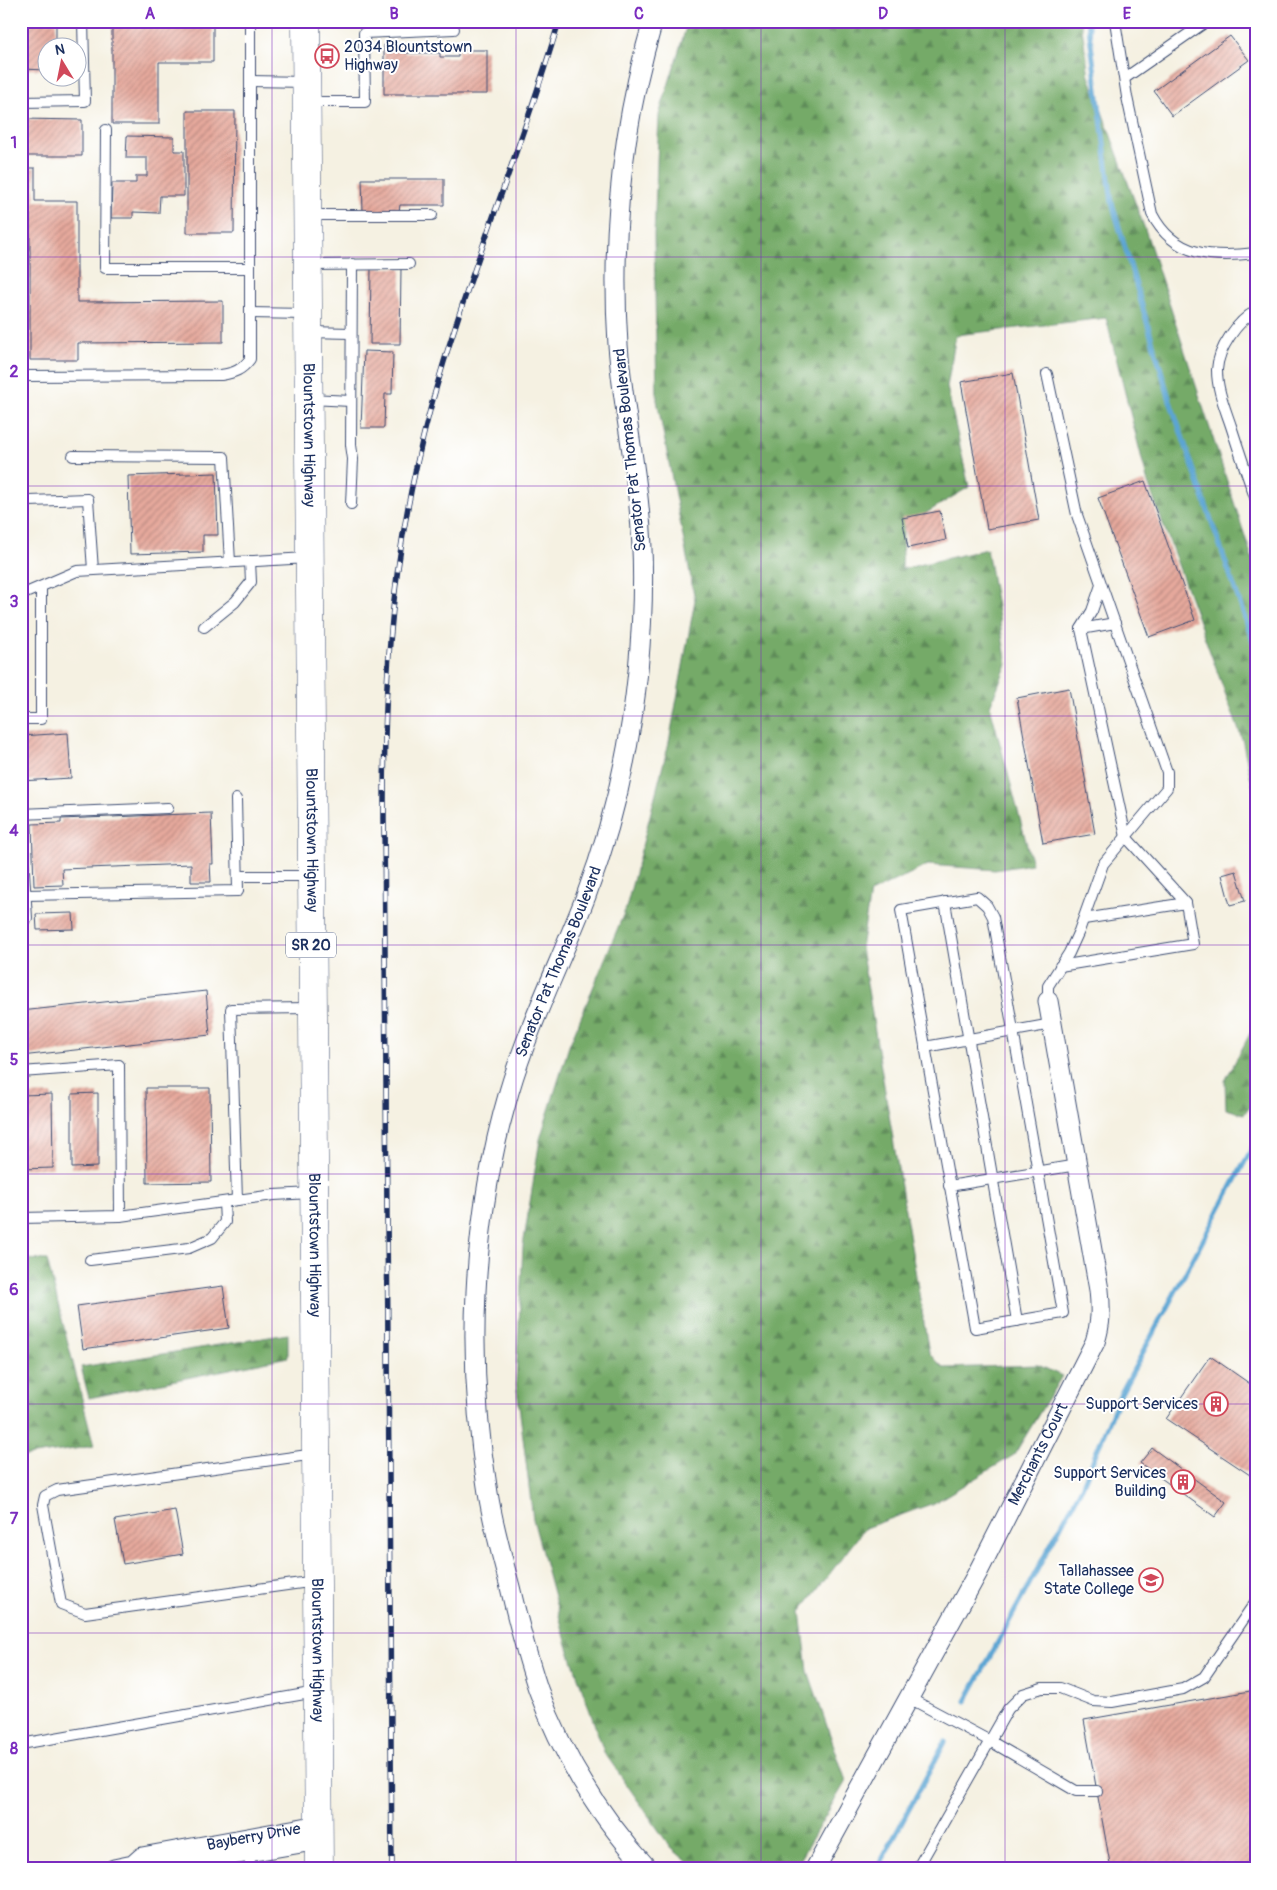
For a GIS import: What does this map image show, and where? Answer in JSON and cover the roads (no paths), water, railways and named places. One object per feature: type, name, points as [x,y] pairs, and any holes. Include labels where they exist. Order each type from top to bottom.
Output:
[{"type":"main road","name":"Blountstown Highway","points":[[306,21],[319,1869]]},
{"type":"street","name":"Senator Pat Thomas Boulevard","points":[[648,1869],[625,1844],[583,1782],[554,1729],[538,1688],[518,1621],[489,1497],[480,1437],[474,1363],[478,1261],[487,1187],[508,1092],[533,1020],[587,894],[605,841],[622,779],[632,723],[641,630],[642,573],[640,510],[622,386],[618,344],[615,291],[617,224],[626,147],[646,44],[653,21]]},
{"type":"street","name":"Merchants Court","points":[[815,1869],[978,1572],[1053,1427],[1095,1342],[1099,1330],[1102,1313],[1099,1290],[1048,1001]]},
{"type":"street","name":"Bayberry Drive","points":[[114,1869],[249,1860],[319,1832]]},
{"type":"street","name":"Bayberry Drive","points":[[140,1868],[142,1857],[319,1832]]},
{"type":"lane","points":[[21,102],[85,101],[83,21]]},
{"type":"lane","points":[[21,376],[230,374],[243,368],[250,358],[250,21]]},
{"type":"lane","points":[[1115,21],[1127,97],[1152,214],[1158,227],[1170,239],[1187,249],[1202,254],[1231,256],[1256,254]]},
{"type":"lane","points":[[1125,78],[1206,21]]},
{"type":"lane","points":[[250,81],[365,102],[364,33],[454,30]]},
{"type":"lane","points":[[106,130],[105,268],[250,268]]},
{"type":"lane","points":[[308,214],[432,215]]},
{"type":"lane","points":[[350,504],[353,459],[351,401],[352,264]]},
{"type":"lane","points":[[308,265],[408,264]]},
{"type":"lane","points":[[1256,311],[1248,315],[1220,352],[1217,370],[1220,392],[1256,500]]},
{"type":"lane","points":[[250,313],[352,333]]},
{"type":"lane","points":[[1048,374],[1076,515],[1167,772],[1167,788],[1103,864],[1084,919],[1069,953],[1048,986],[1048,1001]]},
{"type":"lane","points":[[308,399],[351,401]]},
{"type":"lane","points":[[73,456],[224,457],[230,562]]},
{"type":"lane","points":[[29,501],[88,499],[93,570]]},
{"type":"lane","points":[[21,595],[77,571],[309,558]]},
{"type":"lane","points":[[204,627],[234,602],[251,582],[250,561]]},
{"type":"lane","points":[[1060,966],[1193,944],[1186,903],[1126,837],[1081,629],[1092,611],[1101,585]]},
{"type":"lane","points":[[21,720],[41,719],[41,587]]},
{"type":"lane","points":[[1081,629],[1114,623]]},
{"type":"lane","points":[[25,895],[238,891],[236,799]]},
{"type":"lane","points":[[21,814],[168,808]]},
{"type":"lane","points":[[21,826],[26,918]]},
{"type":"lane","points":[[238,876],[311,876]]},
{"type":"lane","points":[[977,897],[988,906],[993,917],[1063,1313],[975,1328],[900,910],[945,902],[977,897]]},
{"type":"lane","points":[[945,902],[1017,1320]]},
{"type":"lane","points":[[1084,919],[1186,903]]},
{"type":"lane","points":[[237,1200],[231,1009],[312,1008]]},
{"type":"lane","points":[[925,1047],[1052,1024]]},
{"type":"lane","points":[[21,1072],[119,1065],[120,1216]]},
{"type":"lane","points":[[950,1186],[1077,1165]]},
{"type":"lane","points":[[21,1218],[120,1216],[274,1195],[313,1193]]},
{"type":"lane","points":[[90,1260],[189,1248],[212,1238],[224,1222],[224,1202]]},
{"type":"lane","points":[[316,1454],[57,1490],[45,1496],[43,1505],[61,1604],[86,1613],[316,1581]]},
{"type":"lane","points":[[917,1869],[1008,1709],[1023,1694],[1042,1688],[1060,1688],[1093,1701],[1112,1702],[1182,1688],[1204,1677],[1256,1601]]},
{"type":"lane","points":[[21,1744],[318,1692]]},
{"type":"lane","points":[[909,1698],[990,1741],[1076,1792],[1097,1790]]},
{"type":"waterway","points":[[1088,21],[1112,203],[1170,401],[1256,650]]},
{"type":"waterway","points":[[966,1701],[1082,1487],[1119,1397],[1256,1141]]},
{"type":"waterway","points":[[877,1869],[945,1742]]},
{"type":"railway","points":[[392,1869],[384,819],[388,664],[396,583],[405,525],[416,467],[430,410],[460,312],[528,118],[559,21]]},
{"type":"place","name":"2034 Blountstown Highway","points":[[327,56]]},
{"type":"place","name":"Support Services","points":[[1216,1404]]},
{"type":"place","name":"Support Services Building","points":[[1183,1482]]},
{"type":"place","name":"Tallahassee State College","points":[[1151,1580]]}]
